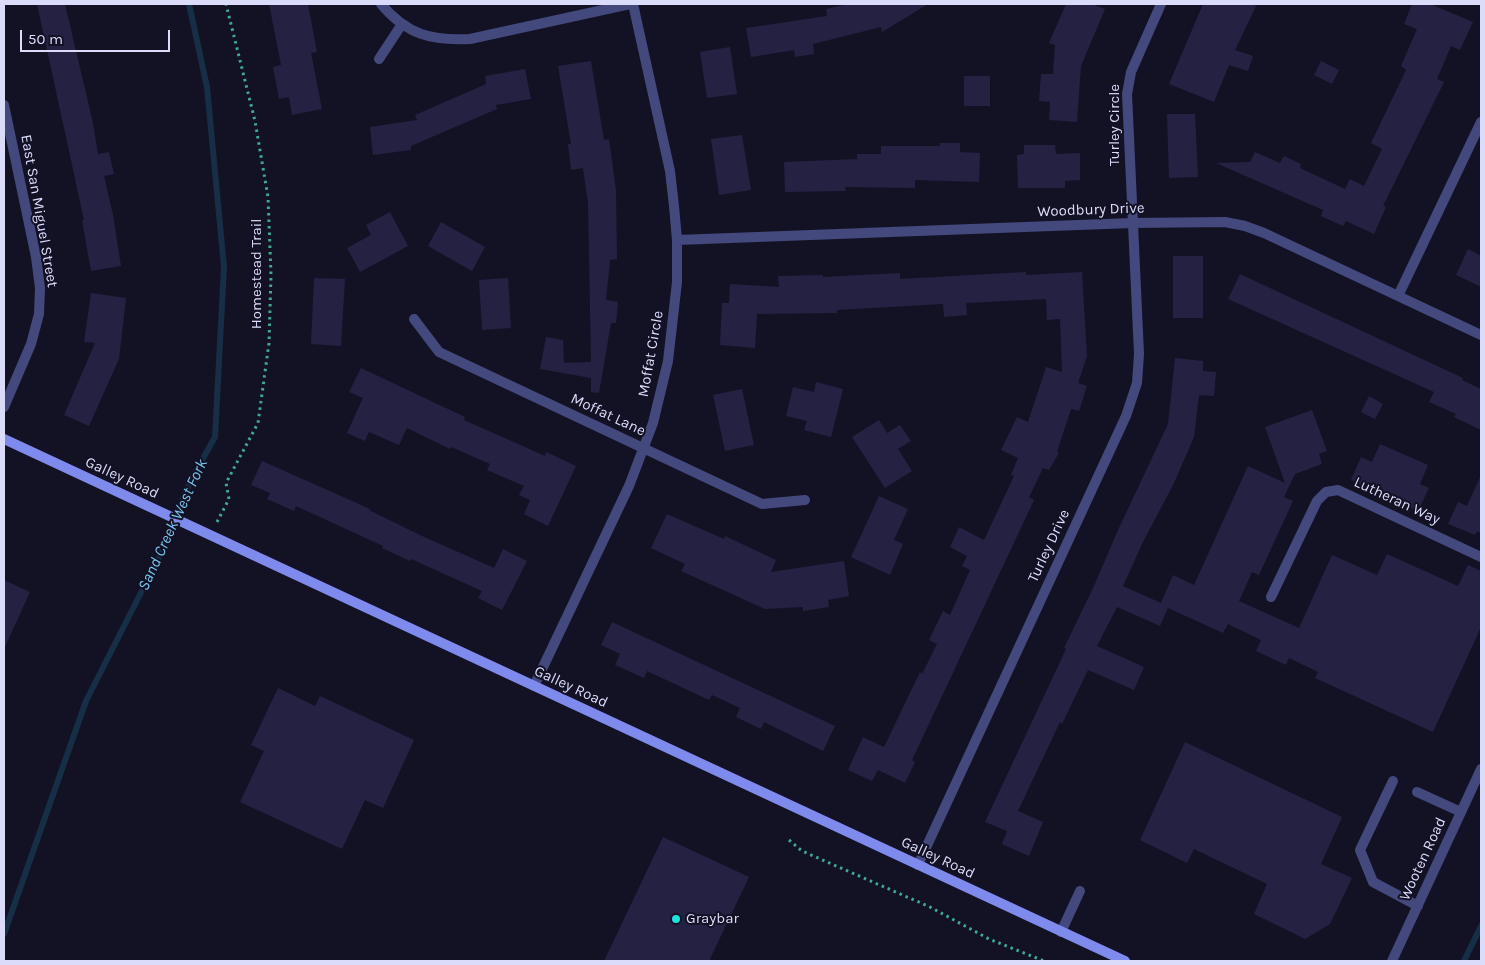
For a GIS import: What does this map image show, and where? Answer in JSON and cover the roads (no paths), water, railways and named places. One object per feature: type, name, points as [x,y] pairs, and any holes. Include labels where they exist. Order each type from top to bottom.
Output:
[{"type":"main road","name":"Galley Road","points":[[4,439],[1125,961]]},
{"type":"street","points":[[381,4],[402,24],[425,36],[447,40],[470,39],[632,4]]},
{"type":"street","name":"Moffat Circle","points":[[534,686],[629,486],[654,423],[668,361],[677,282],[676,240],[670,171],[632,4]]},
{"type":"street","name":"Turley Circle","points":[[1132,223],[1127,94],[1130,72],[1161,4]]},
{"type":"street","points":[[379,59],[402,24]]},
{"type":"street","name":"East San Miguel Street","points":[[4,105],[36,257],[40,288],[39,314],[32,344],[4,406]]},
{"type":"street","points":[[1398,296],[1481,122]]},
{"type":"street","name":"Woodbury Drive","points":[[676,240],[1132,223],[1225,222],[1245,226],[1264,233],[1481,335]]},
{"type":"street","name":"Turley Drive","points":[[918,865],[1126,416],[1137,384],[1139,354],[1132,223]]},
{"type":"street","name":"Moffat Lane","points":[[414,319],[439,352],[762,504],[806,500]]},
{"type":"street","name":"Lutheran Way","points":[[1271,597],[1317,501],[1326,492],[1338,490],[1481,556]]},
{"type":"street","name":"Wooten Road","points":[[1392,961],[1481,769]]},
{"type":"street","points":[[1394,781],[1360,850],[1373,882],[1418,906]]},
{"type":"street","points":[[1417,792],[1461,812]]},
{"type":"street","points":[[1061,932],[1080,891]]},
{"type":"waterway","name":"Sand Creek West Fork","points":[[4,934],[86,701],[158,559],[191,480],[215,437],[224,267],[207,87],[189,4]]},
{"type":"waterway","points":[[1464,961],[1481,926]]},
{"type":"place","name":"Graybar","points":[[676,919]]}]
